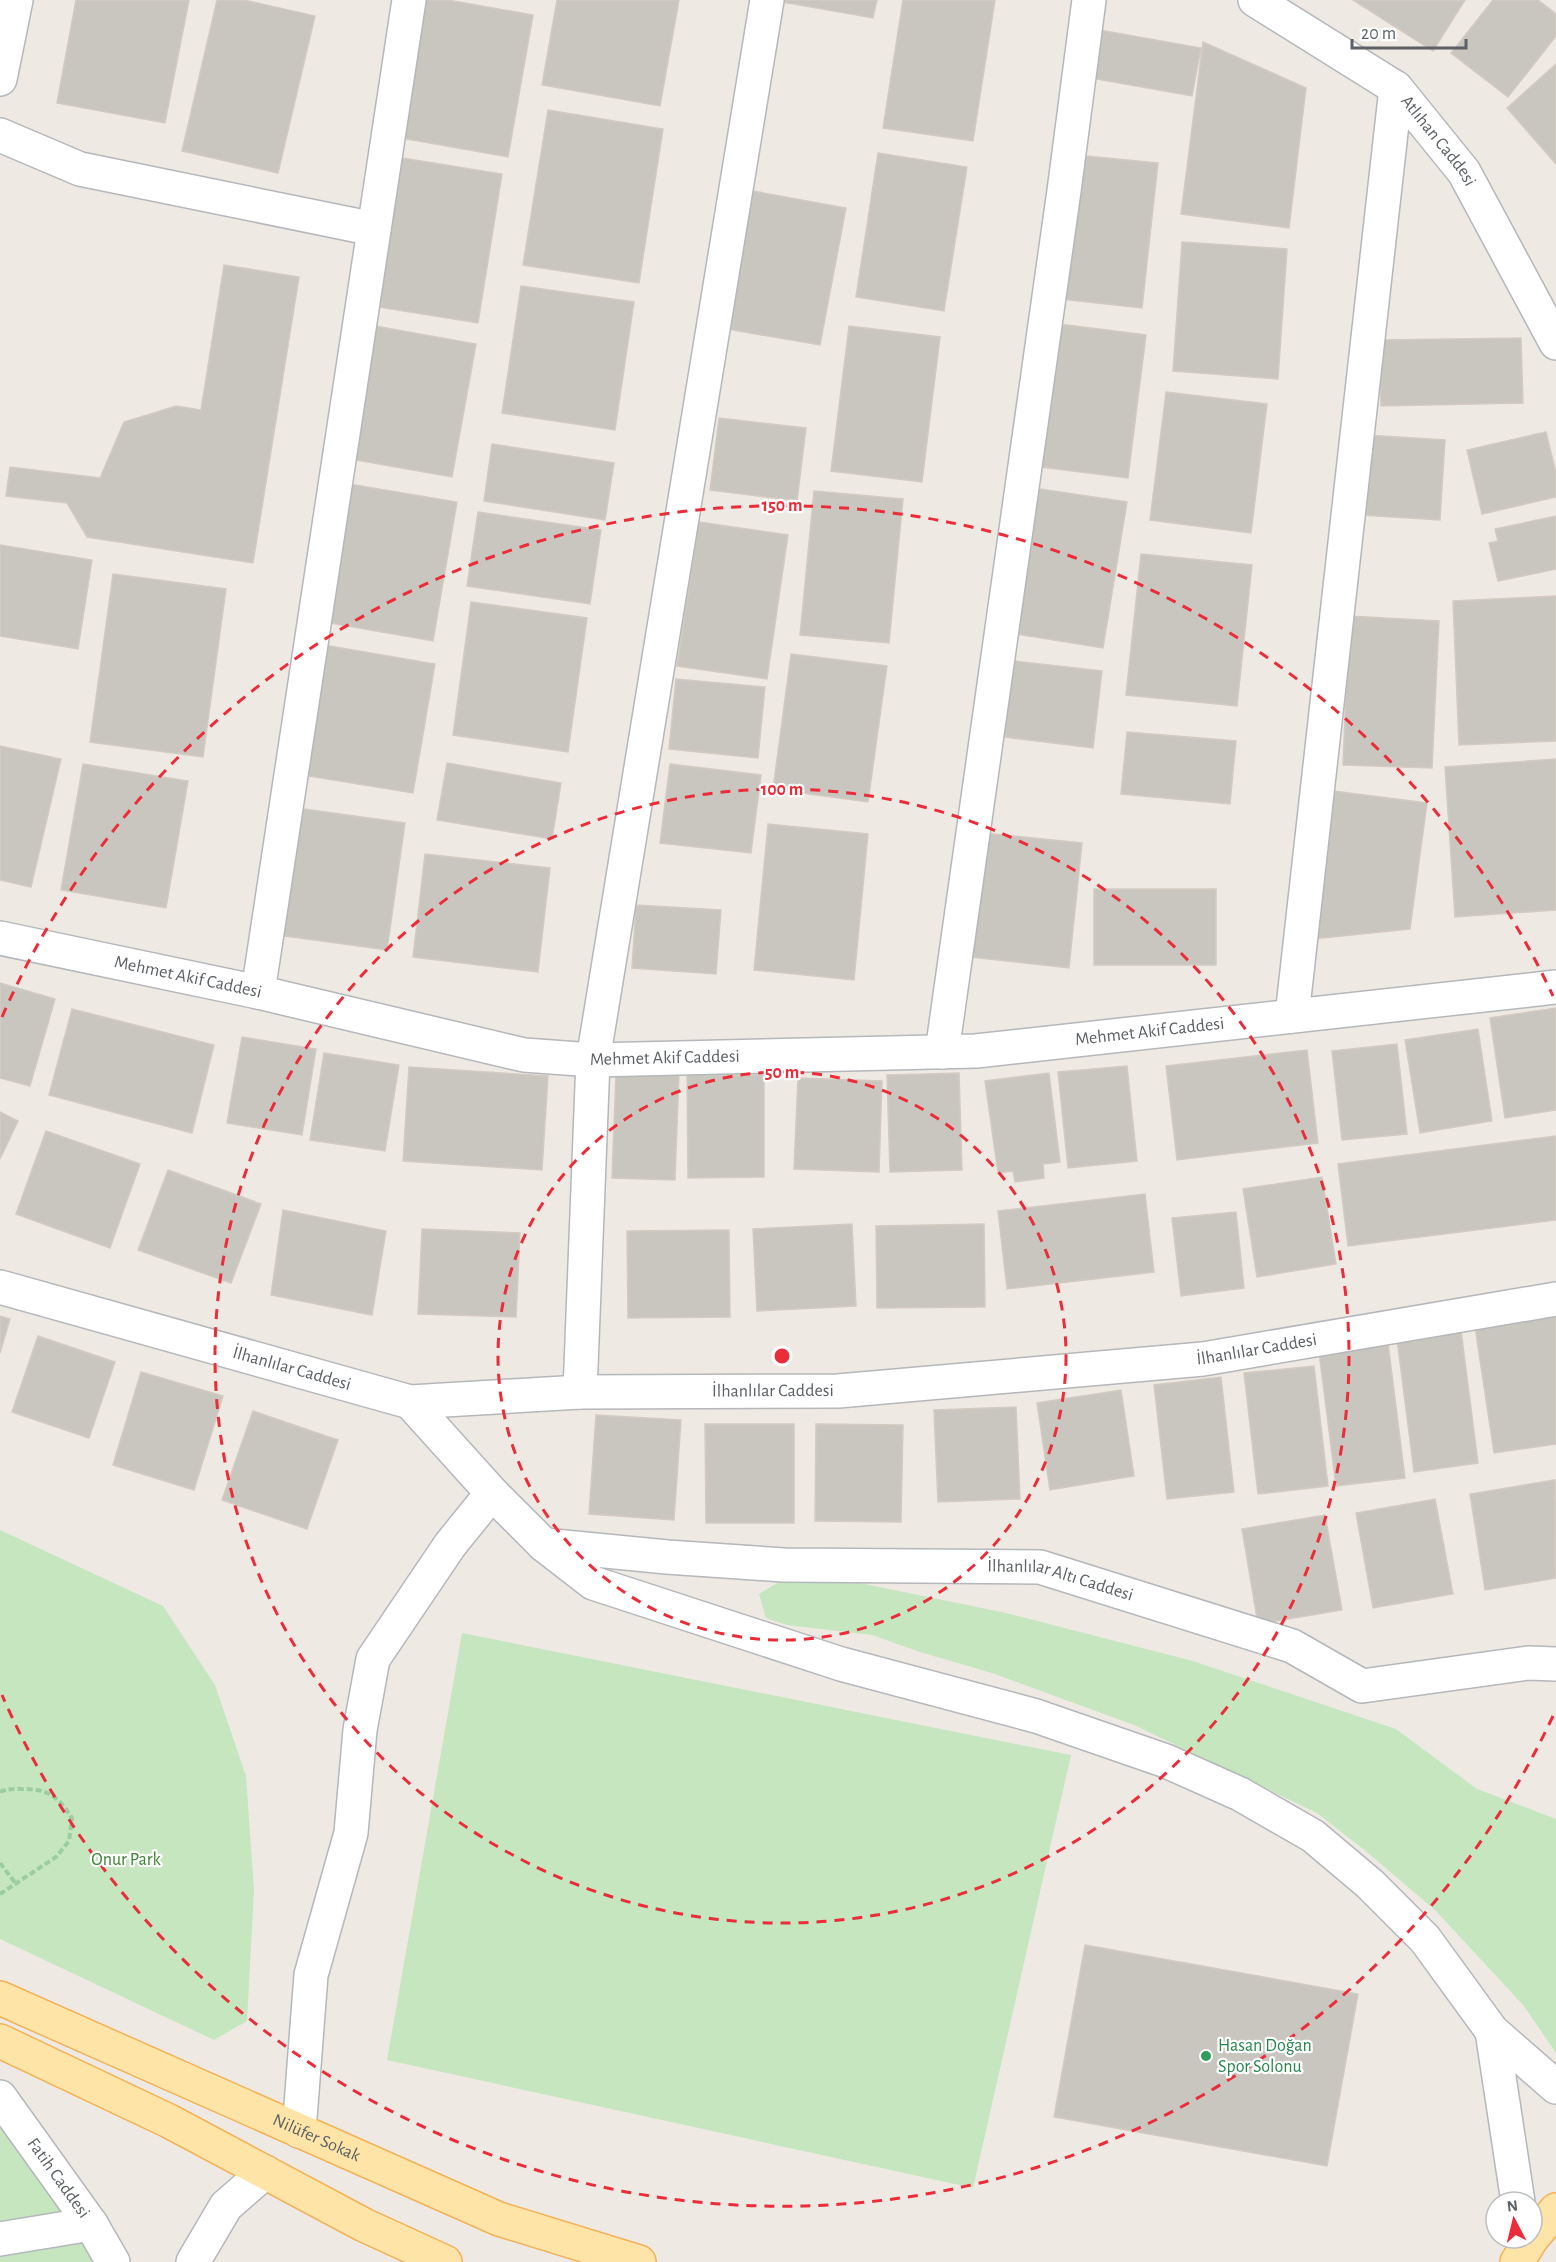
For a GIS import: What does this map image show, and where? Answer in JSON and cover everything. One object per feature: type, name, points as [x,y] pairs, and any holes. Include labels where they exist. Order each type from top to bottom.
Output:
[{"type":"main road","name":"Nilüfer Sokak","points":[[0,1998],[499,2219],[639,2262]]},
{"type":"main road","points":[[0,2041],[169,2121],[364,2225],[445,2262]]},
{"type":"main road","points":[[1544,2224],[1556,2210]]},
{"type":"street","points":[[0,78],[16,0]]},
{"type":"street","points":[[258,992],[409,0]]},
{"type":"street","points":[[580,1392],[592,1060],[767,0]]},
{"type":"street","points":[[942,1052],[1089,0]]},
{"type":"street","name":"Atlıhan Caddesi","points":[[1255,0],[1396,88],[1464,172],[1556,343]]},
{"type":"street","points":[[1293,1016],[1396,88]]},
{"type":"street","points":[[0,135],[80,169],[374,229]]},
{"type":"street","name":"Mehmet Akif Caddesi","points":[[0,938],[258,992],[524,1055],[592,1060],[976,1052],[1556,987]]},
{"type":"street","name":"İlhanlılar Caddesi","points":[[0,1287],[410,1402],[580,1392],[838,1391],[1203,1359],[1556,1299]]},
{"type":"street","points":[[410,1402],[492,1493],[544,1545],[593,1583],[841,1664],[1036,1716],[1166,1761],[1240,1794],[1313,1836],[1370,1884],[1425,1939],[1492,2031],[1556,2087]]},
{"type":"street","points":[[299,2131],[311,1975],[351,1833],[360,1730],[373,1659],[450,1545],[492,1493]]},
{"type":"street","name":"İlhanlılar Altı Caddesi","points":[[544,1545],[667,1557],[784,1564],[1040,1567],[1292,1646],[1362,1686],[1528,1663],[1556,1664]]},
{"type":"street","points":[[1492,2031],[1516,2190]]},
{"type":"street","name":"Fatih Caddesi","points":[[0,2097],[91,2224],[113,2262]]},
{"type":"street","points":[[193,2262],[226,2206],[265,2172]]},
{"type":"street","points":[[0,2239],[91,2224]]},
{"type":"path","points":[[0,1792],[27,1789],[50,1793],[62,1803],[72,1818],[69,1841],[56,1857],[0,1894]]},
{"type":"path","points":[[0,1863],[16,1884]]},
{"type":"green space","name":"Onur Park","points":[[0,1530],[163,1606],[215,1685],[246,1776],[254,1890],[247,2021],[214,2040],[0,1939]]},
{"type":"green space","points":[[850,1581],[1006,1613],[1193,1661],[1396,1729],[1477,1789],[1556,1819],[1556,2053],[1524,2006],[1436,1911],[1317,1813],[1134,1725],[995,1674],[872,1635],[787,1625],[766,1618],[759,1594],[779,1582]]},
{"type":"green space","points":[[462,1633],[1071,1755],[973,2188],[387,2060]]},
{"type":"green space","points":[[0,2097],[113,2262],[0,2262]]},
{"type":"building","points":[[76,0],[189,0],[165,123],[57,103]]},
{"type":"building","points":[[217,0],[244,0],[315,16],[278,173],[182,151]]},
{"type":"building","points":[[420,0],[448,0],[533,15],[508,157],[395,137]]},
{"type":"building","points":[[557,0],[679,0],[660,106],[542,85]]},
{"type":"building","points":[[783,0],[877,0],[873,18],[783,2]]},
{"type":"building","points":[[903,0],[995,0],[973,141],[883,128]]},
{"type":"building","points":[[1353,0],[1465,0],[1433,51]]},
{"type":"building","points":[[1493,0],[1538,0],[1556,14],[1556,36],[1508,97],[1451,53]]},
{"type":"building","points":[[1094,29],[1201,48],[1192,96],[1085,77]]},
{"type":"building","points":[[1203,42],[1306,88],[1289,228],[1181,214]]},
{"type":"building","points":[[1556,64],[1556,164],[1507,108]]},
{"type":"building","points":[[548,110],[663,129],[639,283],[523,265]]},
{"type":"building","points":[[878,153],[967,167],[944,311],[856,297]]},
{"type":"building","points":[[1076,155],[1158,163],[1142,308],[1061,299]]},
{"type":"building","points":[[396,157],[502,174],[478,323],[372,306]]},
{"type":"building","points":[[753,191],[846,208],[820,345],[727,329]]},
{"type":"building","points":[[1182,242],[1287,249],[1278,379],[1173,371]]},
{"type":"building","points":[[224,265],[299,277],[253,563],[87,537],[67,503],[6,496],[10,467],[100,478],[124,422],[176,406],[201,410]]},
{"type":"building","points":[[521,286],[634,302],[615,430],[502,413]]},
{"type":"building","points":[[1059,324],[1146,335],[1128,478],[1041,467]]},
{"type":"building","points":[[375,326],[476,344],[452,477],[350,459]]},
{"type":"building","points":[[849,326],[940,337],[922,482],[831,471]]},
{"type":"building","points":[[1521,338],[1523,403],[1381,406],[1380,340]]},
{"type":"building","points":[[1166,392],[1267,404],[1251,533],[1150,520]]},
{"type":"building","points":[[719,418],[806,428],[797,501],[710,490]]},
{"type":"building","points":[[1546,432],[1556,473],[1556,497],[1482,514],[1467,450]]},
{"type":"building","points":[[1366,435],[1445,440],[1440,520],[1361,515]]},
{"type":"building","points":[[492,444],[614,463],[605,520],[484,501]]},
{"type":"building","points":[[349,484],[457,502],[433,641],[324,622]]},
{"type":"building","points":[[1033,488],[1127,502],[1103,648],[1010,633]]},
{"type":"building","points":[[814,491],[903,499],[889,643],[800,635]]},
{"type":"building","points":[[478,512],[601,530],[590,604],[467,586]]},
{"type":"building","points":[[1556,516],[1556,569],[1498,581],[1489,543],[1498,541],[1495,529]]},
{"type":"building","points":[[699,522],[788,535],[767,679],[677,666]]},
{"type":"building","points":[[0,545],[92,560],[78,649],[0,636]]},
{"type":"building","points":[[1141,554],[1252,565],[1237,706],[1126,695]]},
{"type":"building","points":[[113,574],[226,589],[203,757],[90,742]]},
{"type":"building","points":[[1556,596],[1556,741],[1459,745],[1453,601]]},
{"type":"building","points":[[471,602],[587,618],[568,752],[453,735]]},
{"type":"building","points":[[1349,616],[1439,621],[1432,768],[1343,765]]},
{"type":"building","points":[[324,645],[435,664],[413,793],[302,775]]},
{"type":"building","points":[[791,654],[887,666],[868,802],[773,789]]},
{"type":"building","points":[[1006,660],[1102,671],[1093,748],[997,736]]},
{"type":"building","points":[[676,679],[765,687],[758,758],[669,749]]},
{"type":"building","points":[[1127,732],[1236,741],[1230,804],[1121,794]]},
{"type":"building","points":[[0,746],[61,759],[31,887],[0,880]]},
{"type":"building","points":[[1556,759],[1556,910],[1455,917],[1445,767]]},
{"type":"building","points":[[447,763],[561,783],[552,839],[437,820]]},
{"type":"building","points":[[83,764],[188,781],[166,908],[61,890]]},
{"type":"building","points":[[670,764],[761,775],[751,853],[660,843]]},
{"type":"building","points":[[1333,791],[1427,803],[1410,929],[1313,939]]},
{"type":"building","points":[[296,808],[405,823],[387,950],[278,935]]},
{"type":"building","points":[[768,824],[868,834],[854,980],[754,970]]},
{"type":"building","points":[[983,833],[1082,843],[1069,968],[971,957]]},
{"type":"building","points":[[425,854],[550,868],[538,972],[413,957]]},
{"type":"building","points":[[1094,889],[1216,889],[1216,965],[1094,965]]},
{"type":"building","points":[[636,905],[721,910],[716,974],[632,968]]},
{"type":"building","points":[[0,983],[55,999],[30,1086],[0,1078]]},
{"type":"building","points":[[1556,1008],[1556,1110],[1505,1118],[1490,1018]]},
{"type":"building","points":[[72,1009],[214,1045],[192,1133],[49,1095]]},
{"type":"building","points":[[1478,1029],[1492,1121],[1420,1133],[1405,1040]]},
{"type":"building","points":[[242,1037],[316,1049],[302,1135],[227,1123]]},
{"type":"building","points":[[1397,1044],[1407,1134],[1342,1140],[1332,1051]]},
{"type":"building","points":[[1307,1050],[1318,1143],[1177,1160],[1166,1066]]},
{"type":"building","points":[[324,1053],[399,1065],[385,1151],[310,1140]]},
{"type":"building","points":[[1127,1066],[1137,1161],[1068,1168],[1058,1072]]},
{"type":"building","points":[[409,1067],[548,1076],[542,1170],[403,1161]]},
{"type":"building","points":[[616,1072],[679,1073],[675,1180],[612,1178]]},
{"type":"building","points":[[959,1073],[962,1170],[890,1172],[887,1075]]},
{"type":"building","points":[[1049,1073],[1060,1162],[1043,1164],[1044,1178],[1015,1182],[1013,1171],[998,1173],[985,1081]]},
{"type":"building","points":[[687,1075],[764,1075],[764,1177],[688,1178]]},
{"type":"building","points":[[798,1078],[882,1081],[879,1172],[794,1169]]},
{"type":"building","points":[[0,1112],[18,1121],[0,1159]]},
{"type":"building","points":[[46,1131],[140,1164],[110,1248],[16,1214]]},
{"type":"building","points":[[1556,1136],[1556,1220],[1348,1246],[1338,1164]]},
{"type":"building","points":[[168,1170],[261,1204],[231,1283],[138,1250]]},
{"type":"building","points":[[1322,1177],[1336,1264],[1257,1277],[1243,1189]]},
{"type":"building","points":[[1145,1194],[1154,1272],[1007,1289],[998,1211]]},
{"type":"building","points":[[283,1210],[386,1231],[372,1315],[271,1295]]},
{"type":"building","points":[[1236,1212],[1244,1288],[1181,1296],[1172,1218]]},
{"type":"building","points":[[852,1224],[856,1306],[757,1311],[753,1229]]},
{"type":"building","points":[[984,1224],[985,1307],[877,1308],[876,1226]]},
{"type":"building","points":[[422,1229],[520,1233],[516,1317],[418,1314]]},
{"type":"building","points":[[729,1230],[730,1317],[628,1318],[627,1231]]},
{"type":"building","points":[[1556,1315],[1556,1444],[1494,1453],[1475,1327]]},
{"type":"building","points":[[0,1316],[10,1319],[0,1353]]},
{"type":"building","points":[[1461,1330],[1478,1463],[1414,1472],[1397,1339]]},
{"type":"building","points":[[38,1336],[115,1362],[89,1438],[12,1412]]},
{"type":"building","points":[[1388,1343],[1405,1478],[1336,1486],[1319,1352]]},
{"type":"building","points":[[1314,1366],[1328,1486],[1258,1494],[1244,1373]]},
{"type":"building","points":[[141,1372],[223,1396],[194,1490],[113,1465]]},
{"type":"building","points":[[1221,1377],[1234,1492],[1167,1499],[1154,1385]]},
{"type":"building","points":[[1121,1390],[1134,1476],[1050,1490],[1037,1403]]},
{"type":"building","points":[[1016,1407],[1020,1499],[938,1502],[934,1410]]},
{"type":"building","points":[[253,1411],[338,1440],[307,1529],[222,1500]]},
{"type":"building","points":[[596,1415],[681,1420],[674,1520],[589,1514]]},
{"type":"building","points":[[705,1424],[794,1424],[794,1523],[706,1523]]},
{"type":"building","points":[[816,1424],[903,1425],[901,1522],[815,1521]]},
{"type":"building","points":[[1555,1480],[1556,1578],[1485,1590],[1470,1494]]},
{"type":"building","points":[[1435,1499],[1453,1594],[1373,1608],[1356,1513]]},
{"type":"building","points":[[1325,1515],[1342,1610],[1258,1624],[1242,1529]]},
{"type":"building","name":"Hasan Doğan Spor Solonu","points":[[1085,1945],[1358,1994],[1327,2166],[1054,2117]]},
{"type":"place","name":"Hasan Doğan Spor Solonu","points":[[1206,2056]]}]
